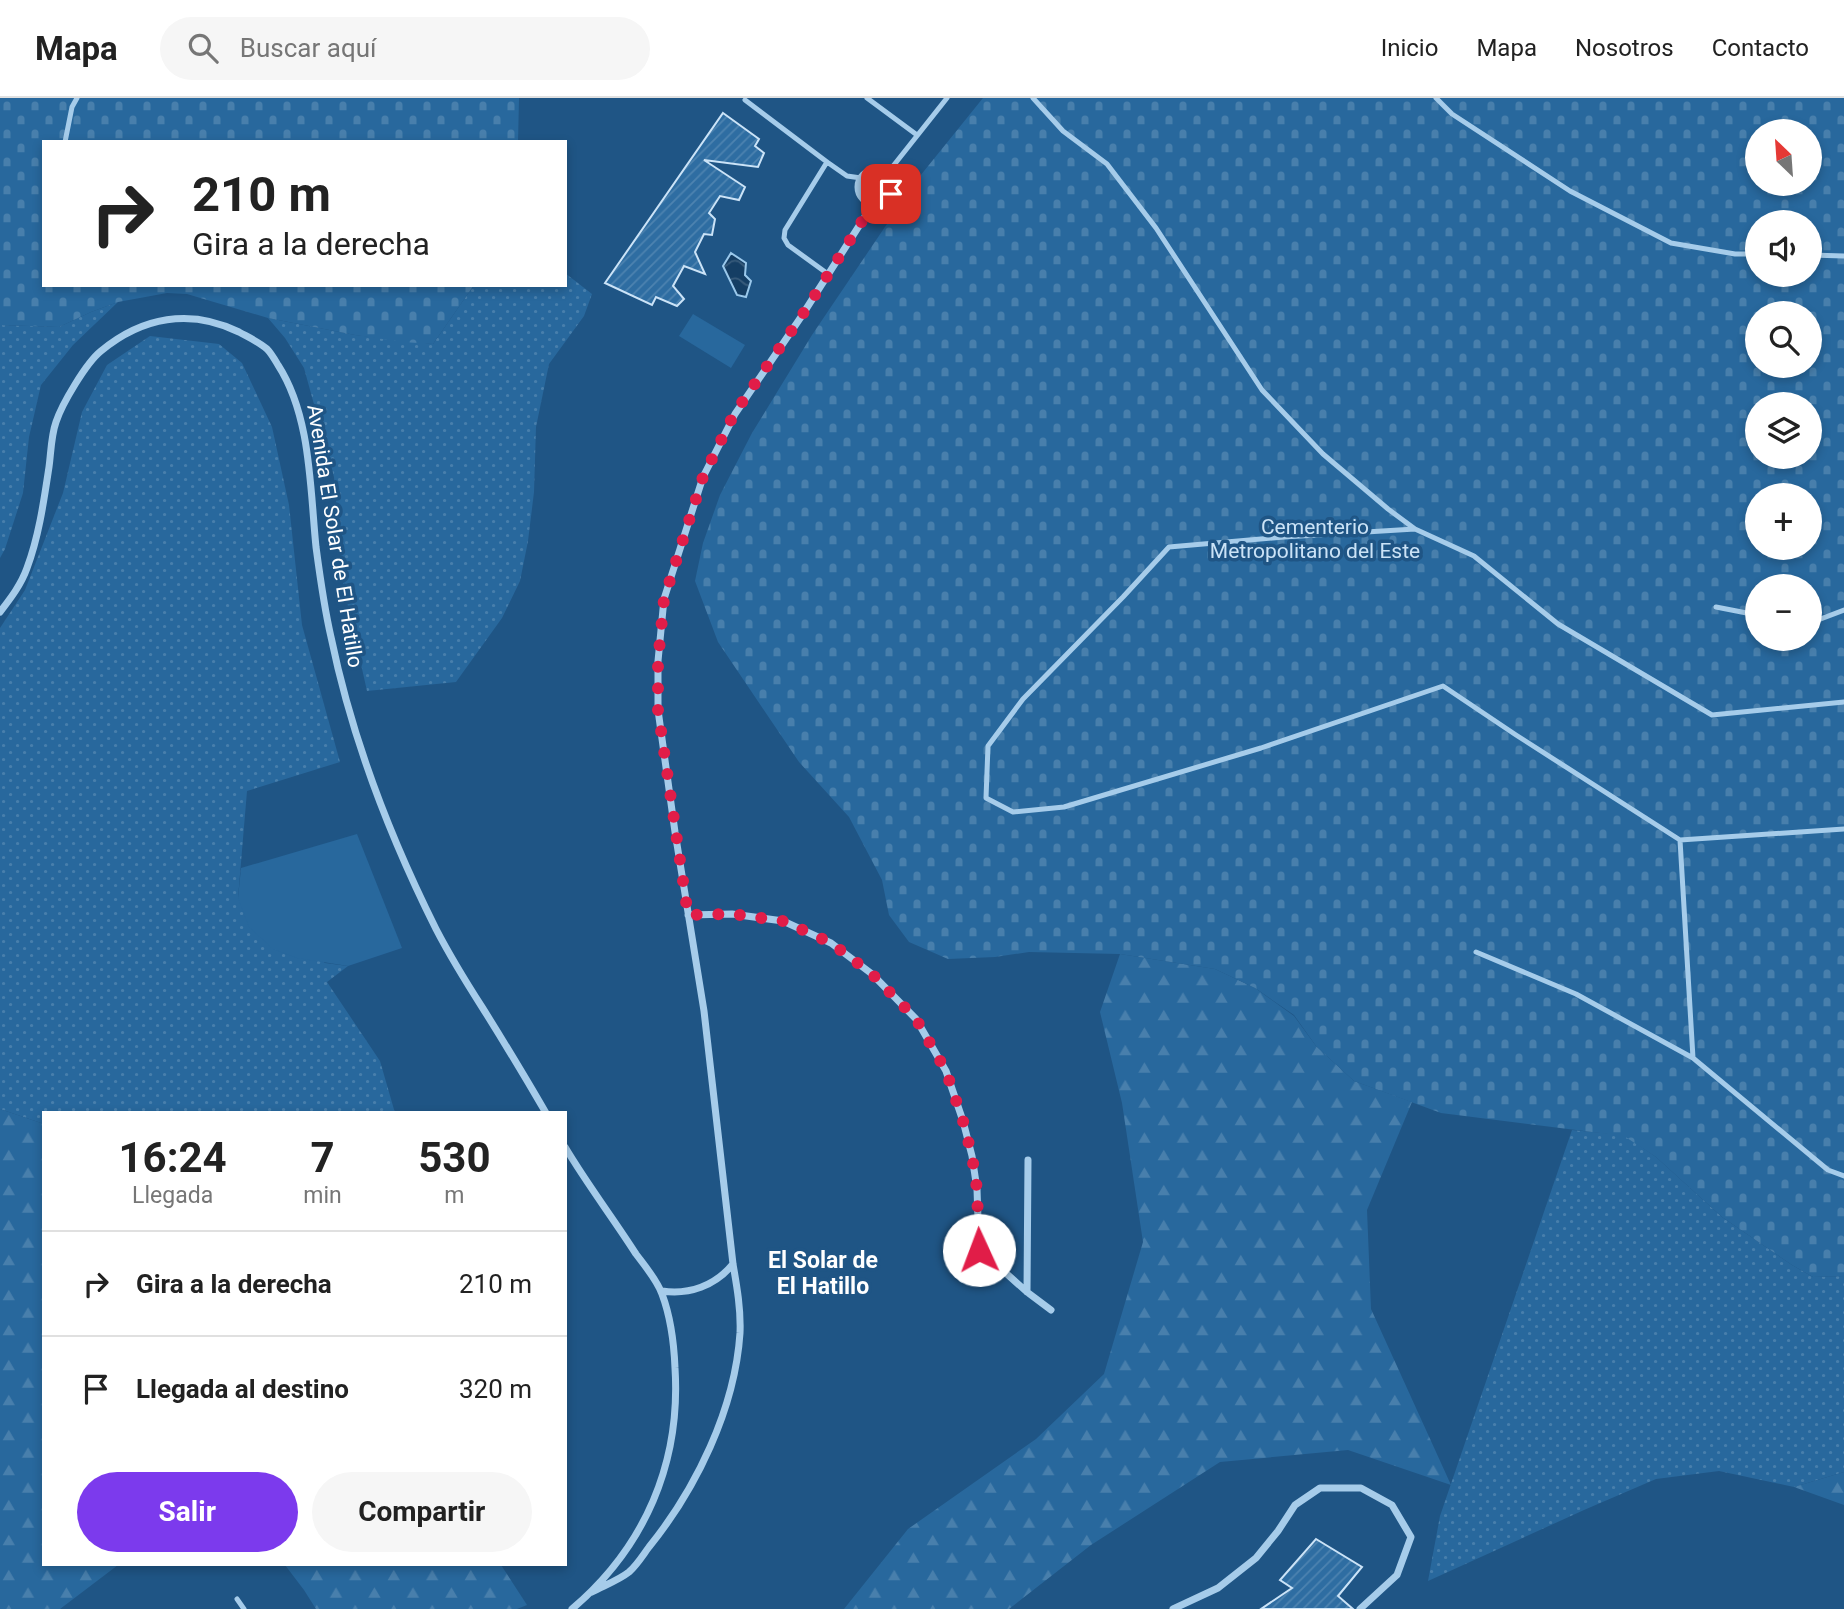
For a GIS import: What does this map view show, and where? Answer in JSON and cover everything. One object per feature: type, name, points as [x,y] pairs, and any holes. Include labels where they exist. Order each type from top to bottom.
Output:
[{"type":"street","points":[[876,170],[887,175],[892,184],[891,194],[884,202],[868,203],[860,195],[861,178],[876,170]]},
{"type":"street","points":[[592,1592],[629,1572],[668,1523],[695,1479],[727,1401],[739,1342],[738,1294],[704,1011],[658,710],[658,661],[664,599],[703,477],[734,414],[873,204]]},
{"type":"street","name":"Avenida El Solar de El Hatillo","points":[[0,612],[27,569],[41,510],[56,422],[81,375],[97,354],[142,325],[191,318],[229,328],[267,349],[297,403],[303,433],[319,573],[331,637],[363,756],[398,849],[436,929],[545,1111]]},
{"type":"street","points":[[688,915],[732,914],[783,921],[831,943],[872,974],[916,1019],[946,1071],[972,1156],[977,1189],[979,1250],[962,1279]]},
{"type":"street","points":[[567,1150],[662,1292],[671,1326],[676,1375],[676,1404],[670,1446],[659,1490],[651,1509],[614,1566],[592,1592],[572,1609]]},
{"type":"street","points":[[1027,1292],[1028,1160]]},
{"type":"street","points":[[979,1250],[1051,1310]]},
{"type":"street","points":[[662,1292],[685,1292],[709,1284],[718,1280],[733,1264]]},
{"type":"street","points":[[1173,1609],[1218,1588],[1256,1558],[1295,1505],[1320,1488],[1361,1488],[1392,1505],[1411,1536],[1397,1575],[1360,1609]]},
{"type":"lane","points":[[65,140],[72,107],[77,98]]},
{"type":"lane","points":[[867,98],[917,135]]},
{"type":"lane","points":[[887,175],[947,98]]},
{"type":"lane","points":[[1033,98],[1063,131],[1107,164],[1156,228],[1262,390],[1323,454],[1388,509],[1415,529],[1474,556],[1558,624],[1712,715],[1844,702]]},
{"type":"lane","points":[[1436,98],[1452,114],[1570,191],[1671,243],[1745,254]]},
{"type":"lane","points":[[745,100],[847,176],[861,178]]},
{"type":"lane","points":[[827,162],[785,230],[783,238],[788,245],[828,274]]},
{"type":"lane","points":[[1822,255],[1844,256]]},
{"type":"lane","points":[[1415,529],[1169,547],[1023,699],[988,746],[986,797],[1013,812],[1065,807],[1261,748],[1443,686],[1680,839],[1844,829]]},
{"type":"lane","points":[[1716,607],[1745,613]]},
{"type":"lane","points":[[1822,618],[1844,610]]},
{"type":"lane","points":[[1680,839],[1693,1058]]},
{"type":"lane","points":[[1476,952],[1576,994],[1693,1058],[1828,1170],[1844,1176]]},
{"type":"lane","points":[[237,1599],[244,1609]]},
{"type":"green space","points":[[0,98],[519,98],[518,140],[42,140],[42,287],[473,287],[433,344],[355,335],[268,318],[187,294],[167,293],[118,302],[59,327],[0,325]]},
{"type":"green space","name":"Cementerio Metropolitano del Este","points":[[983,98],[1844,98],[1844,1276],[1813,1277],[1792,1265],[1722,1217],[1656,1157],[1624,1136],[1441,1113],[1354,1081],[1316,1046],[1294,1015],[1255,988],[1215,969],[1120,954],[1029,952],[948,959],[909,942],[889,915],[882,880],[849,817],[799,762],[718,642],[695,581],[703,543],[720,495],[752,433],[812,335],[916,181]]},
{"type":"green space","points":[[567,275],[592,294],[584,316],[549,364],[536,427],[534,492],[528,541],[520,581],[502,618],[456,682],[367,691],[343,584],[334,477],[304,368],[285,338],[268,318],[355,335],[433,344],[473,287],[567,287]]},
{"type":"green space","points":[[118,302],[73,345],[41,385],[29,437],[23,493],[0,558],[0,325],[59,327]]},
{"type":"green space","points":[[693,314],[745,345],[731,368],[679,336]]},
{"type":"green space","points":[[150,336],[219,344],[242,363],[272,427],[289,505],[302,625],[340,762],[247,791],[238,898],[325,963],[348,966],[327,982],[380,1061],[394,1111],[42,1111],[42,1123],[0,1109],[0,628],[25,590],[63,493],[82,412],[107,365]]},
{"type":"green space","points":[[357,834],[402,948],[348,966],[297,958],[273,949],[249,927],[238,898],[241,868]]},
{"type":"green space","points":[[1120,954],[1215,969],[1255,988],[1294,1016],[1316,1046],[1354,1081],[1412,1102],[1367,1210],[1371,1309],[1451,1485],[1348,1450],[1220,1462],[1091,1545],[1009,1609],[844,1609],[908,1529],[1036,1439],[1104,1374],[1143,1242],[1122,1103],[1100,1012]]},
{"type":"green space","points":[[0,1109],[42,1123],[42,1566],[117,1566],[60,1609],[0,1609]]},
{"type":"green space","points":[[1572,1130],[1624,1135],[1656,1157],[1722,1217],[1792,1265],[1813,1277],[1844,1276],[1844,1472],[1794,1487],[1719,1471],[1656,1479],[1428,1581],[1440,1516]]},
{"type":"green space","points":[[1844,1472],[1844,1505],[1794,1487]]},
{"type":"green space","points":[[286,1566],[502,1566],[527,1605],[517,1609],[316,1609]]},
{"type":"water","points":[[731,253],[746,263],[745,275],[751,281],[746,297],[737,295],[723,266]]},
{"type":"building","points":[[723,113],[759,139],[755,146],[764,153],[758,167],[704,160],[745,187],[739,200],[720,196],[709,213],[715,219],[712,235],[704,234],[695,252],[705,274],[684,266],[673,286],[684,299],[677,306],[656,297],[652,305],[605,283]]},
{"type":"building","points":[[1316,1539],[1362,1567],[1338,1596],[1353,1609],[1261,1609],[1292,1588],[1280,1580]]},
{"type":"district","name":"El Solar de El Hatillo","points":[[823,1273]]},
{"type":"route","points":[[891,194],[884,202],[873,204],[801,317],[734,414],[703,477],[664,599],[658,661],[658,710],[688,915],[732,914],[783,921],[831,943],[872,974],[916,1019],[946,1071],[963,1121],[977,1189],[979,1250]]}]
